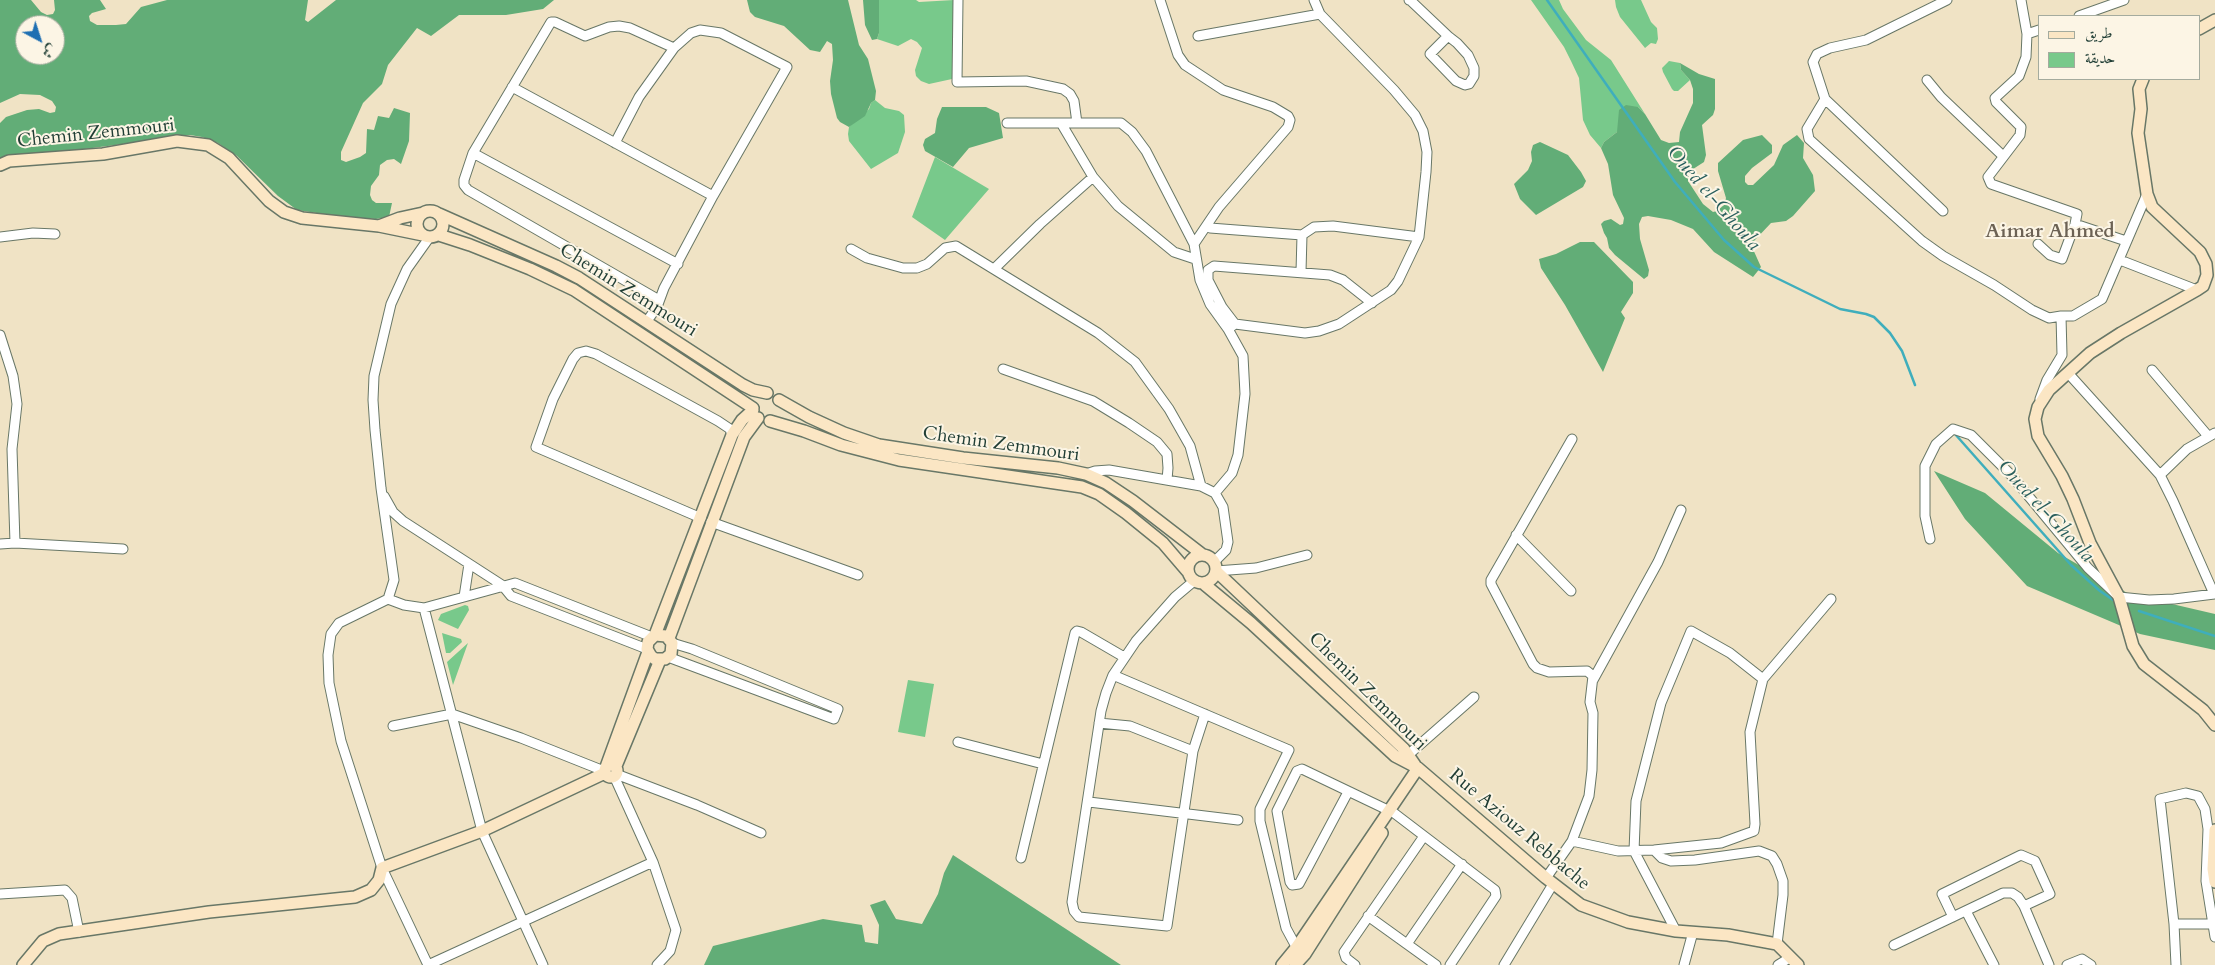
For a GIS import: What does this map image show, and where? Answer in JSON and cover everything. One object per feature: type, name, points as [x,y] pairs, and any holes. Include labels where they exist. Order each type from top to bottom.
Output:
[{"type":"street","points":[[958,0],[957,82],[1026,81],[1063,90],[1070,94],[1074,101],[1077,123]]},
{"type":"street","points":[[1160,0],[1178,55],[1185,65],[1194,73],[1223,90],[1274,107],[1288,116],[1290,120],[1288,127],[1219,207],[1194,244]]},
{"type":"street","points":[[1007,123],[1121,123],[1132,132],[1146,151],[1194,244],[1200,280],[1210,304],[1231,327],[1305,333],[1319,331],[1339,324],[1391,290],[1398,282],[1419,237],[1427,152],[1423,130],[1415,115],[1394,90],[1320,14],[1314,0]]},
{"type":"street","points":[[1409,0],[1448,36],[1468,56],[1474,68],[1474,76],[1469,84],[1465,85],[1456,81],[1430,54],[1448,36]]},
{"type":"street","points":[[1943,212],[1825,99],[1813,62],[1817,54],[1830,48],[1866,40],[1948,0]]},
{"type":"street","points":[[2021,0],[2027,34],[2026,57],[2019,76],[1995,98],[1996,102],[2021,128],[2020,135],[1988,177],[1991,184],[2077,214],[2062,259],[2050,255],[2038,244]]},
{"type":"street","points":[[2082,15],[2124,0]]},
{"type":"street","points":[[1198,36],[1320,14]]},
{"type":"street","points":[[2200,28],[2215,20]]},
{"type":"street","points":[[659,300],[468,190],[464,185],[464,180],[473,153],[553,22],[585,36],[609,27],[630,28],[674,48]]},
{"type":"street","points":[[615,142],[639,97],[674,48],[690,33],[700,30],[721,33],[787,68],[713,196],[657,307],[647,321]]},
{"type":"street","points":[[2027,34],[2038,30]]},
{"type":"street","points":[[1926,80],[1941,97],[2003,156]]},
{"type":"street","points":[[2038,407],[2049,390],[2090,353],[2121,333],[2197,290],[2203,286],[2211,275],[2200,252],[2152,207],[2146,194],[2138,133],[2141,109],[2139,89],[2143,80]]},
{"type":"street","points":[[512,87],[713,196]]},
{"type":"street","points":[[1825,99],[1807,129],[1809,139],[1922,241],[2036,313],[2049,318],[2072,316],[2102,299],[2120,260],[2146,194]]},
{"type":"street","points":[[1061,123],[1093,177],[1118,206],[1174,252],[1196,258]]},
{"type":"street","name":"Chemin Zemmouri","points":[[0,165],[9,161],[103,154],[177,141],[208,145],[229,158],[269,201],[284,212],[302,218],[378,226],[430,236],[487,252],[552,278],[574,290],[755,412]]},
{"type":"street","points":[[473,153],[678,264]]},
{"type":"street","points":[[994,269],[1040,224],[1093,177]]},
{"type":"street","points":[[430,236],[419,232],[417,222],[423,213],[431,211],[439,214],[444,222],[444,227],[430,236],[407,269],[390,304],[374,376],[373,400],[380,488],[394,580],[388,599],[339,623],[331,634],[328,654],[329,683],[341,741],[382,868],[428,965],[653,862]]},
{"type":"street","name":"Chemin Zemmouri","points":[[378,226],[400,218],[423,213]]},
{"type":"street","name":"Chemin Zemmouri","points":[[439,214],[556,266],[647,321],[743,385],[753,390],[767,393]]},
{"type":"street","points":[[2075,224],[2126,241]]},
{"type":"street","points":[[1210,228],[1302,235],[1314,227],[1332,226],[1419,237]]},
{"type":"street","points":[[0,237],[33,233],[55,234]]},
{"type":"street","points":[[1301,272],[1302,235]]},
{"type":"street","points":[[851,249],[867,258],[902,268],[917,268],[927,264],[945,248],[956,246],[1098,333],[1135,362],[1183,432],[1194,456],[1201,486]]},
{"type":"street","points":[[2120,260],[2197,290]]},
{"type":"street","points":[[1216,493],[1232,474],[1238,455],[1245,394],[1243,356],[1208,280],[1207,273],[1211,267],[1301,272],[1335,276],[1372,303]]},
{"type":"street","points":[[2061,316],[2062,355],[2047,380],[2038,407],[2035,420],[2038,436],[2062,476],[2090,543],[2120,597],[2133,646],[2144,664],[2203,710],[2215,725]]},
{"type":"street","points":[[0,335],[13,376],[16,404],[12,449],[15,542]]},
{"type":"street","points":[[732,435],[730,429],[711,417],[596,354],[586,351],[578,353],[573,359],[553,399],[536,447],[707,519],[858,575]]},
{"type":"street","points":[[1003,369],[1093,401],[1129,423],[1157,442],[1167,454],[1167,480]]},
{"type":"street","points":[[2152,370],[2211,434],[2187,449],[2160,475]]},
{"type":"street","points":[[1930,539],[1925,516],[1925,466],[1936,444],[1953,429],[1971,435],[1985,448],[2011,475],[2088,568],[2120,597],[2149,600],[2215,594],[2174,501],[2160,475],[2068,373]]},
{"type":"street","points":[[657,965],[670,951],[676,930],[653,862],[610,771],[647,651],[648,642],[654,636],[744,437],[755,412],[757,398],[767,393],[774,395],[779,400],[780,413],[770,421],[755,412]]},
{"type":"street","name":"Chemin Zemmouri","points":[[779,400],[809,417],[844,433],[879,445],[963,458],[1058,468],[1086,474],[1106,483],[1204,555],[1210,557],[1215,566],[1408,754],[1421,771]]},
{"type":"street","points":[[382,868],[482,831],[610,771],[664,659],[672,651],[670,641],[732,435],[742,420],[755,412]]},
{"type":"street","name":"Chemin Zemmouri","points":[[770,421],[804,430],[841,445],[899,460],[1082,487],[1099,494],[1163,543],[1199,582],[1251,623],[1395,756],[1421,771]]},
{"type":"street","points":[[1572,439],[1492,577],[1491,584],[1533,664],[1543,671],[1549,672],[1591,673],[1593,680]]},
{"type":"street","points":[[1086,474],[1095,470],[1109,470],[1201,486],[1216,493],[1223,507],[1228,542],[1226,550],[1215,566],[1212,579],[1199,582],[1175,597],[1124,657],[1113,675],[1106,693],[1099,724],[1072,902],[1074,911],[1079,917],[1166,926],[1193,751],[1205,714]]},
{"type":"street","points":[[380,488],[393,512],[403,521],[502,586],[511,596],[647,651],[650,656],[664,659],[834,719],[838,709],[670,641],[662,634],[654,636],[515,583],[502,586],[424,608],[404,605],[388,599]]},
{"type":"street","points":[[1504,965],[1572,841],[1589,796],[1592,770],[1593,713],[1590,702],[1593,680],[1658,562],[1681,510]]},
{"type":"street","points":[[1516,535],[1571,591]]},
{"type":"street","points":[[0,544],[15,542],[123,549]]},
{"type":"street","points":[[1188,571],[1192,559],[1204,555]]},
{"type":"street","points":[[1215,566],[1256,568],[1308,555]]},
{"type":"street","points":[[464,597],[469,564]]},
{"type":"street","points":[[1572,841],[1602,849],[1654,850],[1721,843],[1754,831],[1750,732],[1763,679],[1832,599]]},
{"type":"street","points":[[424,608],[482,831],[543,965]]},
{"type":"street","points":[[1676,931],[1634,851],[1636,801],[1661,703],[1689,632],[1693,630],[1763,679]]},
{"type":"street","points":[[1021,858],[1075,633],[1077,631],[1081,632],[1124,657]]},
{"type":"street","points":[[1113,675],[1289,750],[1260,809],[1260,821],[1286,928],[1298,957]]},
{"type":"street","points":[[1408,754],[1474,698]]},
{"type":"street","points":[[392,726],[452,714],[610,771],[761,833]]},
{"type":"street","points":[[1099,724],[1130,726],[1193,751]]},
{"type":"street","points":[[958,742],[1043,764]]},
{"type":"street","points":[[1348,792],[1298,884],[1292,885],[1290,882],[1277,811],[1297,771],[1302,770],[1391,812],[1495,890],[1496,893],[1450,965]]},
{"type":"street","points":[[1282,965],[1298,957],[1391,812],[1421,771]]},
{"type":"street","name":"Rue Aziouz Rebbache","points":[[1421,771],[1549,881],[1582,905],[1628,922],[1676,931],[1728,935],[1777,944]]},
{"type":"street","points":[[2176,965],[2174,924],[2160,799],[2186,794],[2198,796],[2205,809],[2208,829],[2206,882],[2215,937]]},
{"type":"street","points":[[1088,802],[1238,820]]},
{"type":"street","points":[[2215,830],[2213,869],[2215,882]]},
{"type":"street","points":[[1355,965],[1346,958],[1344,952],[1424,836]]},
{"type":"street","points":[[1654,850],[1662,858],[1671,861],[1695,860],[1759,851],[1772,856],[1779,870],[1783,888],[1777,944],[1795,961]]},
{"type":"street","points":[[1953,917],[1942,894],[2021,855],[2035,861],[2050,894],[2024,906]]},
{"type":"street","points":[[1407,944],[1462,864]]},
{"type":"street","points":[[23,965],[43,942],[59,934],[209,912],[354,897],[371,890],[379,880],[382,868]]},
{"type":"street","points":[[0,894],[65,890],[72,898],[79,932]]},
{"type":"street","points":[[1894,946],[2008,893],[2016,895],[2024,906],[2049,965]]},
{"type":"street","points":[[1966,911],[1994,965]]},
{"type":"street","points":[[1368,916],[1436,965]]},
{"type":"street","points":[[2174,924],[2214,924]]},
{"type":"street","points":[[1684,965],[1693,932]]},
{"type":"street","points":[[2067,965],[2082,959],[2091,965]]},
{"type":"street","points":[[1778,965],[1795,961]]},
{"type":"green space","points":[[0,0],[31,0],[41,12],[47,15],[53,14],[55,10],[54,0],[100,0],[106,9],[92,13],[89,16],[90,21],[97,25],[116,25],[126,24],[141,7],[167,0],[308,0],[305,20],[308,22],[336,0],[554,0],[543,9],[506,15],[459,15],[431,36],[417,28],[388,65],[382,84],[363,103],[341,152],[341,160],[346,162],[366,153],[367,129],[374,130],[378,116],[389,118],[394,108],[410,113],[409,141],[401,164],[394,159],[387,160],[380,165],[379,175],[371,186],[370,195],[372,200],[376,203],[392,203],[389,217],[376,219],[343,217],[297,210],[278,196],[237,156],[218,143],[190,135],[55,153],[30,154],[0,161],[0,123],[6,117],[27,110],[39,109],[50,113],[55,112],[56,107],[52,101],[40,95],[20,94],[0,103]]},
{"type":"green space","points":[[747,0],[848,0],[859,45],[868,59],[876,91],[875,100],[871,103],[865,116],[849,127],[837,118],[830,81],[833,60],[832,44],[827,41],[820,52],[810,50],[784,26],[755,17],[750,12]]},
{"type":"green space","points":[[863,0],[879,0],[879,33],[877,39],[872,40],[865,25]]},
{"type":"green space","points":[[879,0],[916,0],[919,2],[954,0],[952,79],[929,84],[921,81],[916,76],[915,70],[922,48],[917,42],[911,39],[898,46],[877,39],[879,33]]},
{"type":"green space","points":[[1531,0],[1559,0],[1563,9],[1586,40],[1611,60],[1645,114],[1638,107],[1617,132],[1604,142],[1601,148],[1590,135],[1583,120],[1579,78],[1571,61],[1564,47]]},
{"type":"green space","points":[[1615,0],[1641,0],[1651,22],[1657,28],[1658,39],[1656,44],[1651,43],[1645,48],[1620,17]]},
{"type":"green space","points":[[1669,61],[1680,63],[1681,70],[1690,80],[1678,91],[1672,89],[1663,72],[1662,68]]},
{"type":"green space","points":[[1680,63],[1699,74],[1715,79],[1715,109],[1713,115],[1702,125],[1706,155],[1704,162],[1690,171],[1688,181],[1703,204],[1713,212],[1724,205],[1726,198],[1718,171],[1718,163],[1743,140],[1762,135],[1772,145],[1772,153],[1752,168],[1745,176],[1745,182],[1748,185],[1753,185],[1774,165],[1783,145],[1797,135],[1804,143],[1803,158],[1813,175],[1815,191],[1793,216],[1786,221],[1771,223],[1754,241],[1752,247],[1761,267],[1753,277],[1714,252],[1693,229],[1671,220],[1648,216],[1642,217],[1639,224],[1640,239],[1649,270],[1648,276],[1644,279],[1609,248],[1601,224],[1611,219],[1620,225],[1623,224],[1624,218],[1613,195],[1608,164],[1601,148],[1604,142],[1617,132],[1619,110],[1626,105],[1638,107],[1645,114],[1661,140],[1669,143],[1679,142],[1680,132],[1693,103],[1693,89],[1690,80],[1681,70]]},
{"type":"green space","points":[[875,100],[885,108],[899,111],[904,115],[905,132],[898,153],[871,169],[849,141],[848,134],[849,127],[869,109],[871,103]]},
{"type":"green space","points":[[942,107],[986,107],[999,113],[1003,138],[969,148],[953,167],[925,151],[923,145],[925,139],[935,133],[937,119]]},
{"type":"green space","points":[[1540,142],[1568,155],[1586,181],[1583,187],[1536,215],[1520,199],[1514,184],[1528,170],[1532,161],[1531,152],[1533,145]]},
{"type":"green space","points":[[935,157],[989,189],[945,240],[912,217]]},
{"type":"green space","points":[[1580,242],[1594,242],[1633,282],[1633,293],[1621,312],[1625,318],[1603,372],[1565,305],[1541,268],[1539,259],[1556,254]]},
{"type":"green space","points":[[1934,471],[1985,493],[2058,553],[2129,594],[2215,614],[2215,650],[2140,634],[2027,586],[1965,519]]},
{"type":"green space","points":[[465,605],[468,606],[469,610],[458,629],[438,620],[441,614]]},
{"type":"green space","points":[[442,633],[461,639],[462,642],[450,653],[446,653]]},
{"type":"green space","points":[[468,643],[453,685],[447,662]]},
{"type":"green space","points":[[908,680],[934,684],[925,737],[898,732]]},
{"type":"green space","points":[[953,855],[1121,965],[704,965],[713,946],[823,919],[862,925],[865,942],[878,944],[879,925],[870,905],[885,900],[896,919],[922,924],[938,894],[944,873]]},
{"type":"waterway","name":"Oued el-Ghoula","points":[[1547,0],[1675,182],[1724,240],[1754,267],[1840,309],[1874,317],[1890,333],[1902,351],[1915,385]]},
{"type":"waterway","name":"Oued el-Ghoula","points":[[1955,434],[2071,565],[2100,591],[2116,602]]},
{"type":"waterway","name":"Oued el-Ghoula","points":[[2139,611],[2215,636]]},
{"type":"district","name":"Aimar Ahmed","points":[[2050,232]]}]
